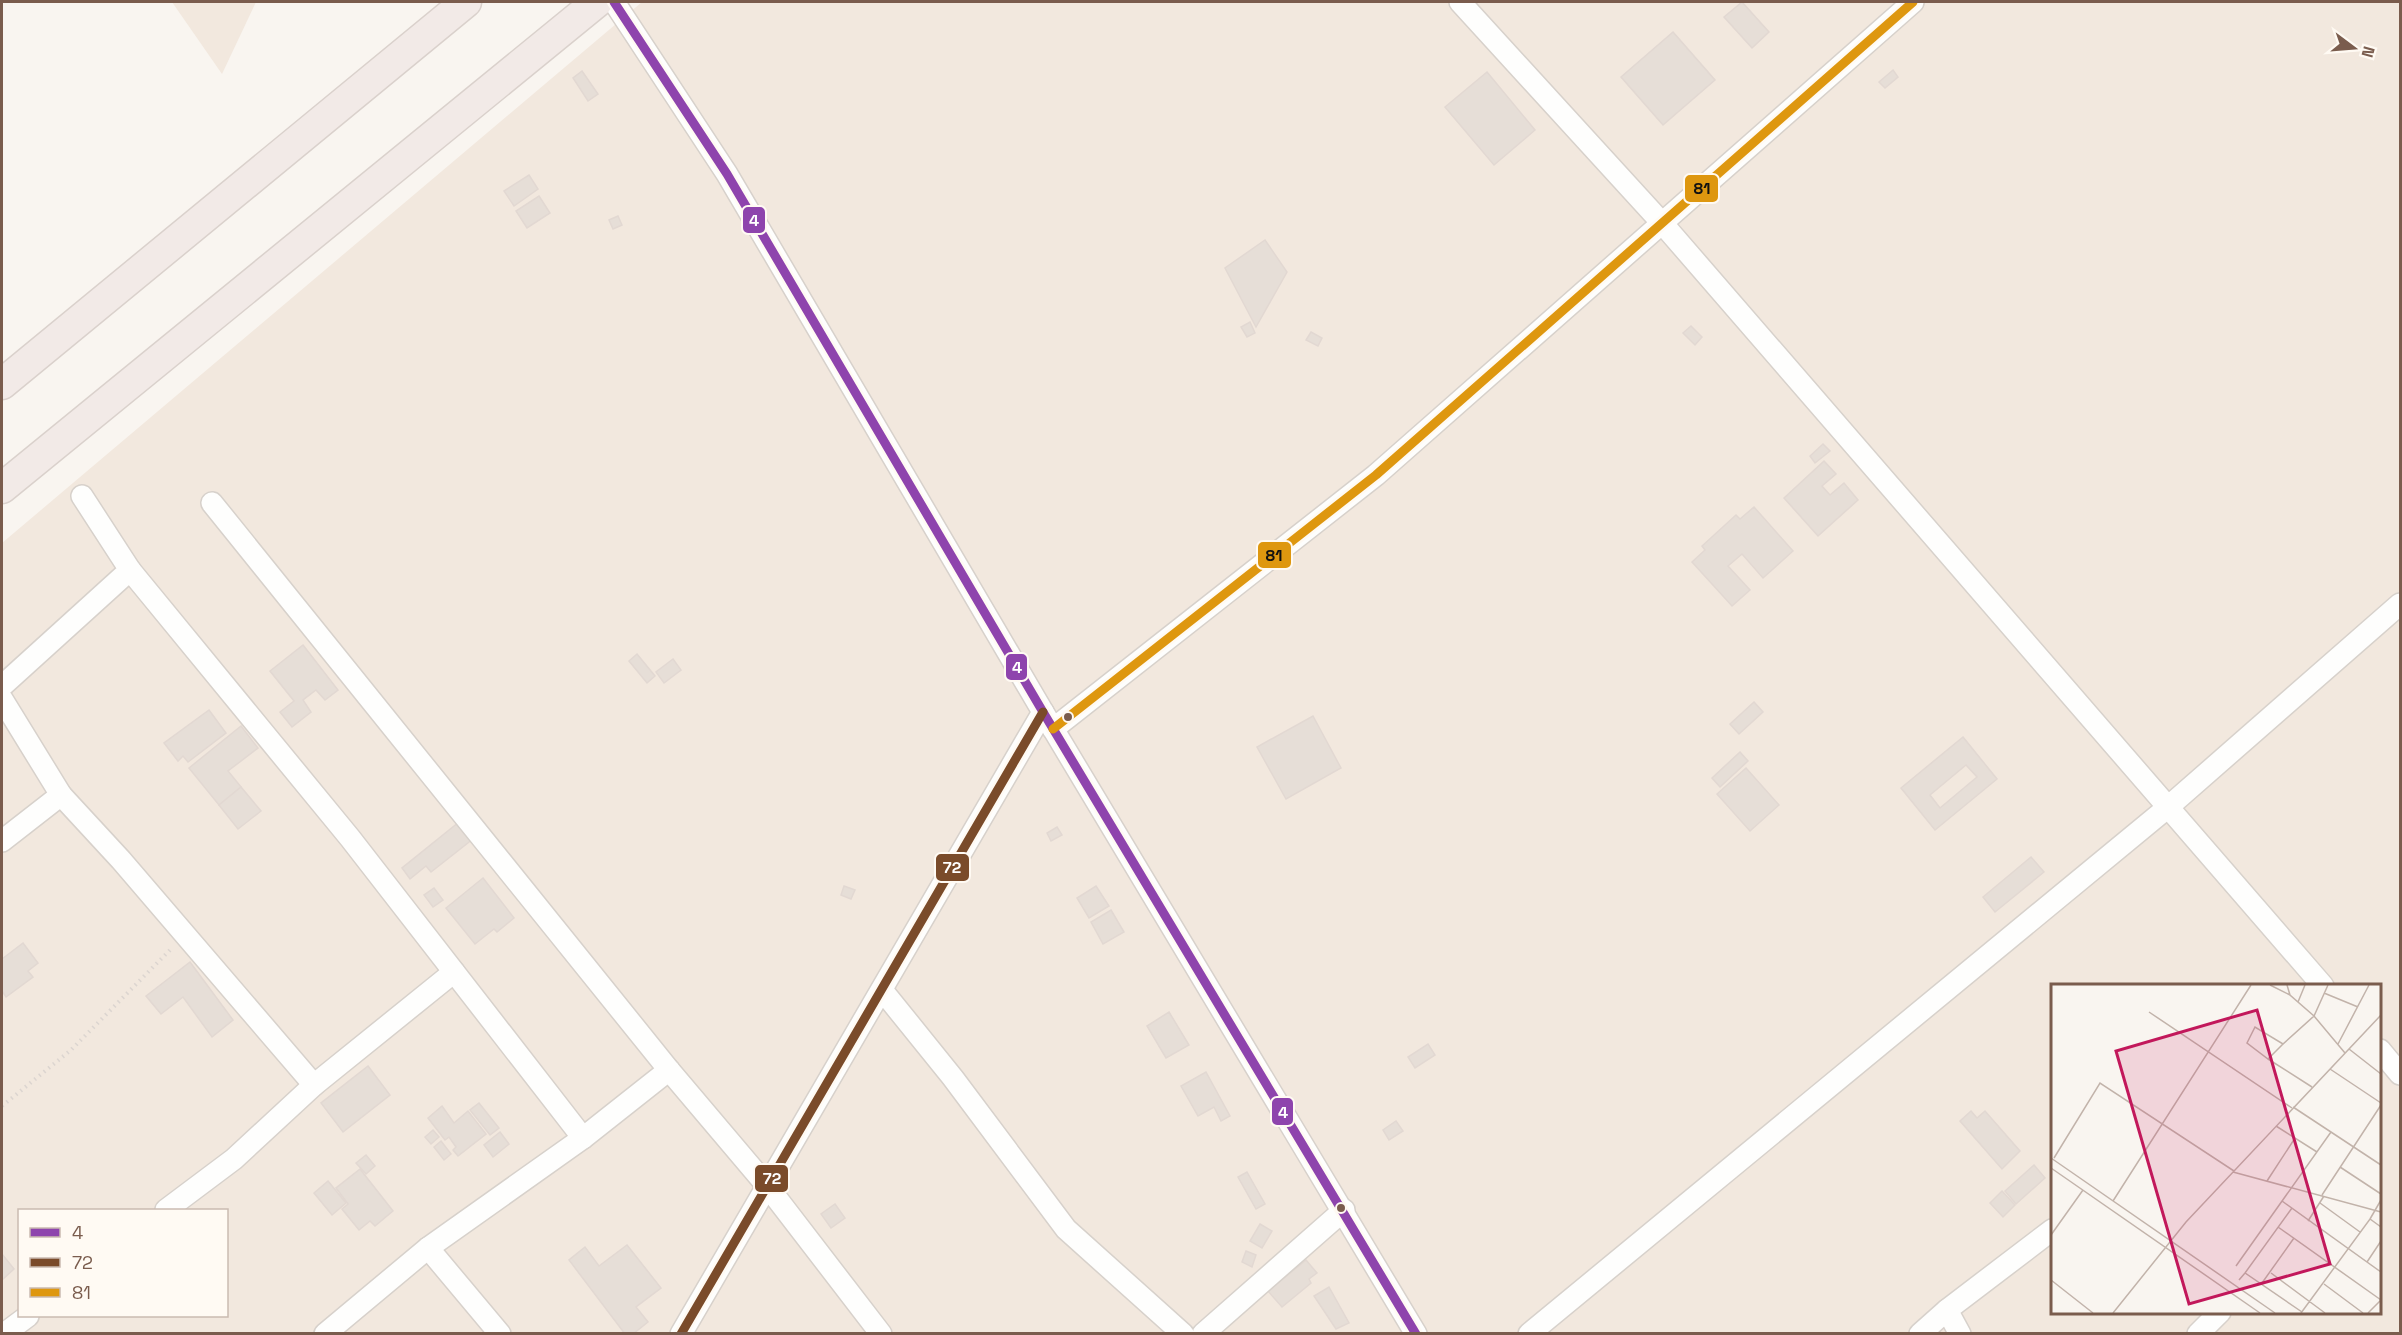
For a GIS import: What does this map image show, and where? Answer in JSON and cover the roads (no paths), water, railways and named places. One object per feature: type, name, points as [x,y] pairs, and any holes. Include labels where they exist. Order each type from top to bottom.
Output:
[{"type":"highway","points":[[2,384],[466,2]]},
{"type":"highway","points":[[2,488],[597,2]]},
{"type":"street","points":[[614,2],[728,174],[1048,721],[1344,1210],[1416,1334]]},
{"type":"street","points":[[1460,2],[1662,224],[2321,984]]},
{"type":"street","points":[[681,1334],[882,990],[1048,721],[1376,475],[1913,2]]},
{"type":"street","points":[[82,496],[130,570],[350,838],[583,1138]]},
{"type":"street","points":[[212,503],[669,1070],[768,1187],[881,1334]]},
{"type":"street","points":[[2,686],[130,570]]},
{"type":"street","points":[[1529,1334],[2167,808],[2400,604]]},
{"type":"street","points":[[2,699],[61,795],[314,1086]]},
{"type":"street","points":[[2,841],[61,795]]},
{"type":"street","points":[[167,1209],[234,1159],[314,1086],[454,972]]},
{"type":"street","points":[[882,990],[1066,1229],[1183,1334]]},
{"type":"street","points":[[2381,1052],[2400,1074]]},
{"type":"street","points":[[325,1334],[428,1248],[583,1138],[669,1070]]},
{"type":"street","points":[[1203,1334],[1344,1210]]},
{"type":"street","points":[[1920,1334],[1947,1310],[2051,1231]]},
{"type":"street","points":[[428,1248],[500,1334]]},
{"type":"street","points":[[1947,1310],[1960,1334]]},
{"type":"street","points":[[2198,1334],[2218,1314]]},
{"type":"street","points":[[4,1334],[27,1317]]}]
